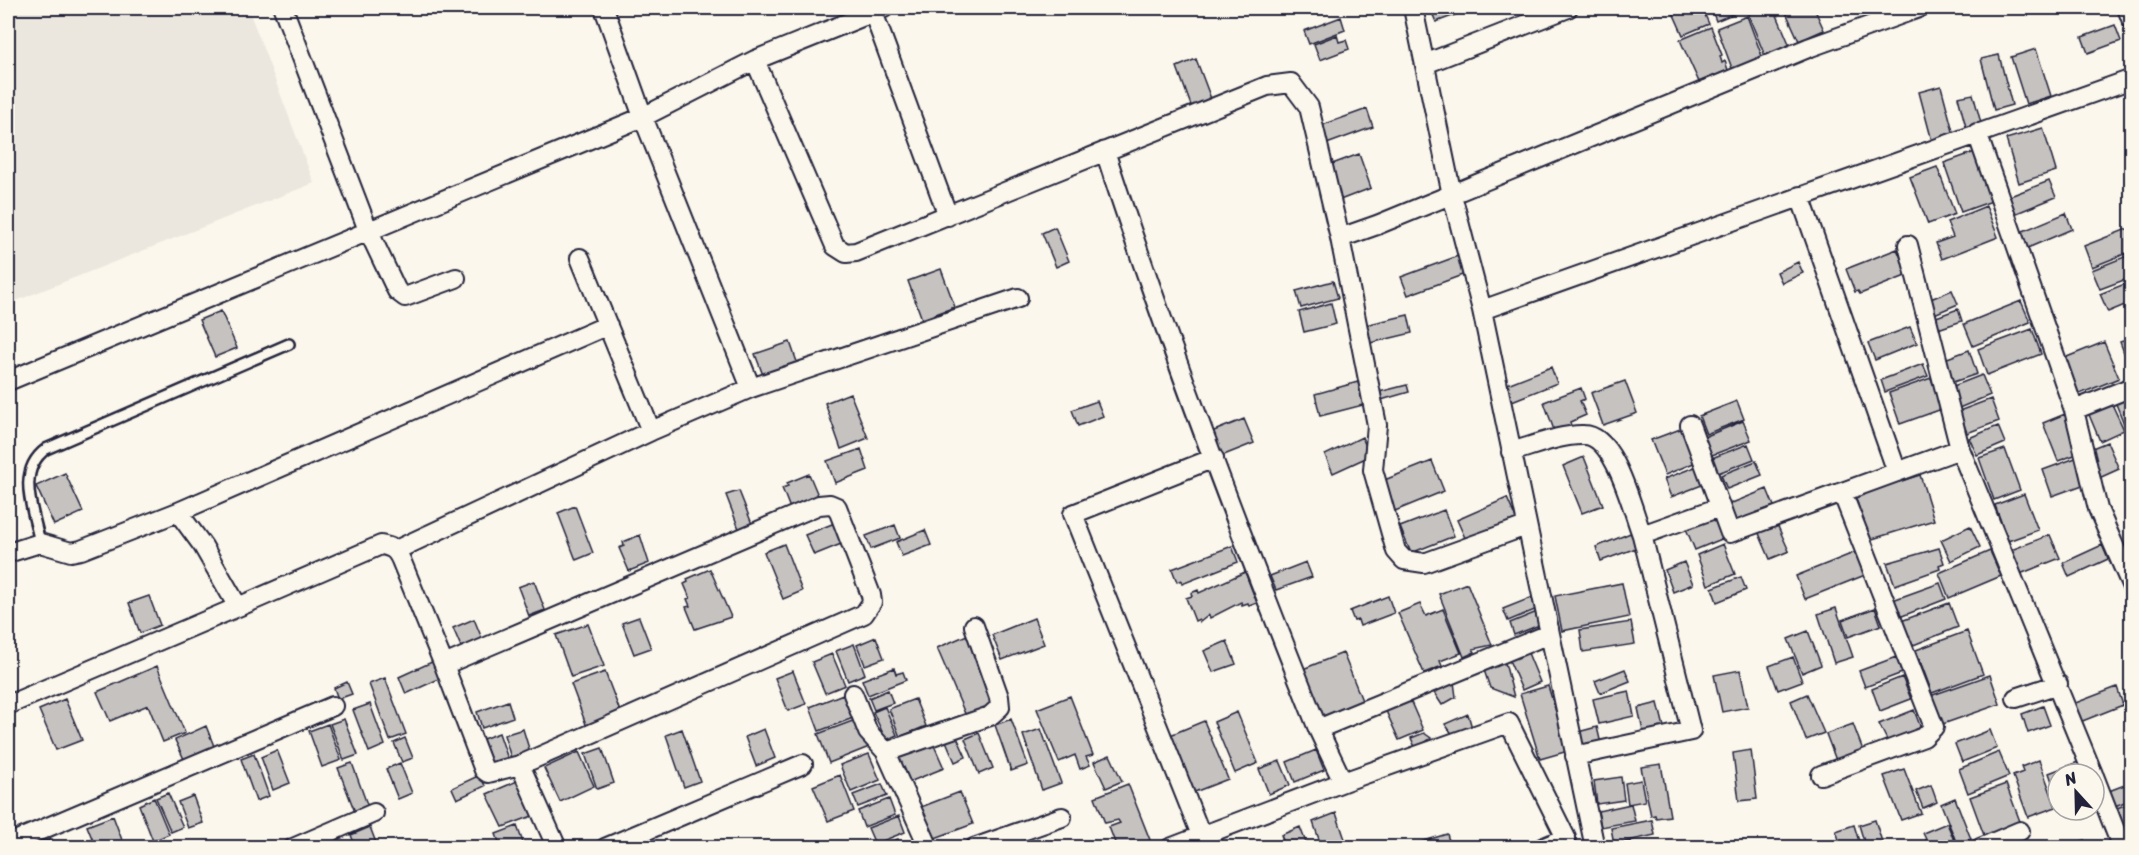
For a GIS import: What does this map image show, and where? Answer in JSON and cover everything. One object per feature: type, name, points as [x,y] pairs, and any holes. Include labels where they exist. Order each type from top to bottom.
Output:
[{"type":"street","points":[[283,8],[368,230],[397,291],[405,297],[456,278]]},
{"type":"street","points":[[604,8],[643,117],[751,388]]},
{"type":"street","points":[[1413,8],[1452,195],[1482,310],[1595,848]]},
{"type":"street","points":[[1425,64],[1568,8]]},
{"type":"street","points":[[1340,238],[1452,195],[1808,48],[1918,8]]},
{"type":"street","points":[[2127,8],[2132,21]]},
{"type":"street","points":[[8,381],[643,117],[755,60],[878,10],[948,216]]},
{"type":"street","points":[[755,60],[835,246],[846,253],[855,252],[948,216],[1268,86],[1291,83],[1309,107],[1340,238],[1377,424],[1373,470],[1396,551],[1404,560],[1424,563],[1526,526]]},
{"type":"street","points":[[1482,310],[2132,78]]},
{"type":"street","points":[[1977,133],[2074,410],[2098,509],[2132,587]]},
{"type":"street","points":[[1105,151],[1137,248],[1214,458],[1318,729],[1342,782]]},
{"type":"street","points":[[1800,196],[1897,472]]},
{"type":"street","points":[[1908,245],[1959,449],[2089,762]]},
{"type":"street","points":[[580,258],[651,431]]},
{"type":"street","points":[[8,705],[381,545],[396,550],[651,431],[751,388],[1018,298]]},
{"type":"street","points":[[8,553],[40,543],[71,552],[81,550],[178,512],[608,325]]},
{"type":"street","points":[[2074,410],[2132,387]]},
{"type":"street","points":[[1690,424],[1730,533],[1959,449]]},
{"type":"street","points":[[1511,452],[1574,435],[1594,436],[1610,449],[1642,535],[1691,731],[1575,756]]},
{"type":"street","points":[[1201,835],[1123,633],[1073,514],[1214,458]]},
{"type":"street","points":[[1821,775],[1924,737],[1934,727],[1842,492]]},
{"type":"street","points":[[396,550],[444,665],[484,770],[488,773],[520,765],[864,614],[872,602],[871,595],[837,507],[830,504],[819,506],[444,665]]},
{"type":"street","points":[[1642,535],[1720,507]]},
{"type":"street","points":[[178,512],[203,546],[238,607]]},
{"type":"street","points":[[886,752],[990,716],[999,707],[999,697],[974,626]]},
{"type":"street","points":[[1318,729],[1549,634]]},
{"type":"street","points":[[2016,698],[2058,684]]},
{"type":"street","points":[[853,694],[868,732],[886,752],[928,848]]},
{"type":"street","points":[[8,844],[333,706]]},
{"type":"street","points":[[1170,848],[1342,782],[1509,723],[1566,838],[1542,848]]},
{"type":"street","points":[[605,848],[802,764]]},
{"type":"street","points":[[520,765],[557,848]]},
{"type":"street","points":[[2106,806],[2122,848]]},
{"type":"street","points":[[293,848],[375,813]]},
{"type":"street","points":[[974,848],[1062,818]]},
{"type":"street","points":[[1980,848],[2020,831]]},
{"type":"lane","points":[[40,543],[27,479],[38,455],[46,449],[289,344]]},
{"type":"shaded area","points":[[8,8],[248,8],[314,183],[8,304]]},
{"type":"building","points":[[1430,8],[1474,8],[1436,22]]},
{"type":"building","points":[[1671,8],[1702,8],[1709,24],[1683,35]]},
{"type":"building","points":[[1711,8],[1741,8],[1742,10],[1716,21]]},
{"type":"building","points":[[1764,8],[1774,8],[1790,46],[1765,56],[1748,14]]},
{"type":"building","points":[[1784,8],[1814,8],[1824,30],[1799,41]]},
{"type":"building","points":[[1747,16],[1763,59],[1733,71],[1717,28]]},
{"type":"building","points":[[1341,17],[1345,30],[1309,44],[1304,31]]},
{"type":"building","points":[[2115,25],[2121,41],[2088,53],[2082,37]]},
{"type":"building","points":[[1711,27],[1722,55],[1720,56],[1722,63],[1725,61],[1728,70],[1719,74],[1720,78],[1711,82],[1709,78],[1699,82],[1680,40]]},
{"type":"building","points":[[1337,35],[1339,42],[1346,40],[1349,49],[1320,60],[1314,44]]},
{"type":"building","points":[[2036,49],[2051,96],[2026,104],[2011,57]]},
{"type":"building","points":[[1999,55],[2012,105],[1994,110],[1981,59]]},
{"type":"building","points":[[1196,59],[1213,104],[1193,111],[1177,67]]},
{"type":"building","points":[[1941,86],[1954,135],[1932,141],[1919,92]]},
{"type":"building","points":[[1973,94],[1981,123],[1966,127],[1958,97]]},
{"type":"building","points":[[1367,109],[1373,127],[1324,145],[1317,127]]},
{"type":"building","points":[[2043,128],[2056,171],[2019,183],[2006,139]]},
{"type":"building","points":[[1975,152],[1992,201],[1961,212],[1944,163]]},
{"type":"building","points":[[1359,154],[1371,188],[1340,200],[1327,166]]},
{"type":"building","points":[[1937,167],[1955,214],[1928,224],[1910,177]]},
{"type":"building","points":[[2049,181],[2056,197],[2012,215],[2005,198]]},
{"type":"building","points":[[1986,206],[1998,237],[1942,259],[1936,243],[1953,237],[1947,222]]},
{"type":"building","points":[[2066,213],[2072,229],[2023,250],[2016,234]]},
{"type":"building","points":[[1055,227],[1069,261],[1056,267],[1042,233]]},
{"type":"building","points":[[2132,227],[2132,251],[2092,267],[2084,246]]},
{"type":"building","points":[[1897,249],[1908,275],[1860,294],[1858,291],[1855,292],[1846,269]]},
{"type":"building","points":[[2132,254],[2132,277],[2100,289],[2092,270]]},
{"type":"building","points":[[1458,256],[1465,274],[1408,295],[1401,277]]},
{"type":"building","points":[[1798,262],[1803,273],[1782,283],[1777,272]]},
{"type":"building","points":[[941,269],[955,307],[922,319],[908,281]]},
{"type":"building","points":[[1333,281],[1338,298],[1301,308],[1296,291]]},
{"type":"building","points":[[2132,281],[2132,302],[2108,312],[2100,294]]},
{"type":"building","points":[[1952,290],[1958,304],[1932,315],[1926,301]]},
{"type":"building","points":[[2021,301],[2030,322],[1973,346],[1964,324]]},
{"type":"building","points":[[1331,303],[1336,324],[1304,332],[1299,312]]},
{"type":"building","points":[[1958,309],[1962,321],[1935,330],[1931,319]]},
{"type":"building","points":[[221,311],[237,348],[215,357],[199,320]]},
{"type":"building","points":[[1408,315],[1412,333],[1370,343],[1365,325]]},
{"type":"building","points":[[1910,327],[1917,343],[1875,360],[1868,343]]},
{"type":"building","points":[[2032,329],[2041,354],[1987,375],[1978,349]]},
{"type":"building","points":[[2132,338],[2132,371],[2131,371],[2120,342]]},
{"type":"building","points":[[790,342],[797,362],[763,375],[755,354]]},
{"type":"building","points":[[2104,342],[2119,378],[2077,395],[2062,359]]},
{"type":"building","points":[[1969,350],[1977,374],[1950,383],[1942,360]]},
{"type":"building","points":[[1923,364],[1928,376],[1885,392],[1881,380]]},
{"type":"building","points":[[1551,367],[1557,383],[1512,401],[1505,385]]},
{"type":"building","points":[[1982,375],[1990,395],[1959,408],[1951,387]]},
{"type":"building","points":[[1931,378],[1942,409],[1900,424],[1889,393]]},
{"type":"building","points":[[1625,381],[1637,413],[1603,425],[1591,393]]},
{"type":"building","points":[[1358,382],[1363,405],[1320,416],[1315,394]]},
{"type":"building","points":[[1407,385],[1409,392],[1381,400],[1379,392]]},
{"type":"building","points":[[1581,388],[1585,399],[1580,401],[1586,415],[1570,422],[1571,426],[1555,433],[1544,402]]},
{"type":"building","points":[[2132,392],[2132,441],[2131,441],[2114,399]]},
{"type":"building","points":[[850,393],[868,438],[841,449],[825,403]]},
{"type":"building","points":[[1991,399],[1999,421],[1967,433],[1959,411]]},
{"type":"building","points":[[2110,400],[2124,430],[2100,441],[2087,410]]},
{"type":"building","points":[[1097,401],[1103,416],[1078,426],[1072,410]]},
{"type":"building","points":[[1737,401],[1744,419],[1706,434],[1699,416]]},
{"type":"building","points":[[2065,414],[2080,453],[2058,461],[2043,423]]},
{"type":"building","points":[[1244,419],[1254,443],[1219,457],[1209,433]]},
{"type":"building","points":[[1743,421],[1751,440],[1712,455],[1704,437]]},
{"type":"building","points":[[1998,426],[2005,443],[1977,455],[1969,438]]},
{"type":"building","points":[[1683,428],[1696,462],[1665,475],[1651,440]]},
{"type":"building","points":[[1362,437],[1370,456],[1333,473],[1325,455]]},
{"type":"building","points":[[2107,442],[2119,469],[2097,479],[2085,451]]},
{"type":"building","points":[[1748,444],[1754,459],[1718,473],[1712,458]]},
{"type":"building","points":[[861,449],[868,470],[835,483],[827,461]]},
{"type":"building","points":[[2005,449],[2020,490],[1994,500],[1979,458]]},
{"type":"building","points":[[2081,456],[2091,482],[2052,496],[2043,470]]},
{"type":"building","points":[[1584,457],[1603,505],[1582,513],[1563,466]]},
{"type":"building","points":[[1432,461],[1444,491],[1395,511],[1382,481]]},
{"type":"building","points":[[1756,461],[1762,475],[1727,489],[1721,475]]},
{"type":"building","points":[[1700,465],[1707,483],[1671,497],[1664,479]]},
{"type":"building","points":[[65,473],[83,512],[54,525],[36,486]]},
{"type":"building","points":[[809,474],[820,500],[791,511],[782,488],[788,486],[787,483]]},
{"type":"building","points":[[1920,475],[1934,520],[1869,540],[1855,495]]},
{"type":"building","points":[[1767,489],[1774,506],[1733,522],[1727,505]]},
{"type":"building","points":[[739,491],[754,529],[741,534],[726,495]]},
{"type":"building","points":[[2024,494],[2038,530],[2008,541],[1995,505]]},
{"type":"building","points":[[1507,498],[1516,519],[1466,540],[1457,520]]},
{"type":"building","points":[[575,506],[593,553],[576,560],[558,513]]},
{"type":"building","points":[[1444,510],[1454,536],[1411,553],[1400,527]]},
{"type":"building","points":[[1714,512],[1724,538],[1695,550],[1684,524]]},
{"type":"building","points":[[837,522],[846,542],[814,555],[805,535]]},
{"type":"building","points":[[1776,522],[1789,551],[1770,559],[1758,531]]},
{"type":"building","points":[[895,525],[900,538],[871,549],[866,536]]},
{"type":"building","points":[[1970,526],[1980,547],[1951,561],[1941,540]]},
{"type":"building","points":[[925,530],[931,545],[902,556],[896,542]]},
{"type":"building","points":[[1633,532],[1639,547],[1601,561],[1596,547]]},
{"type":"building","points":[[640,535],[649,563],[629,571],[619,548],[624,546],[623,542]]},
{"type":"building","points":[[2050,535],[2060,558],[2015,576],[2006,552]]},
{"type":"building","points":[[784,544],[802,591],[783,599],[764,552]]},
{"type":"building","points":[[1723,544],[1735,574],[1708,585],[1697,555]]},
{"type":"building","points":[[2102,545],[2108,559],[2069,577],[2063,563]]},
{"type":"building","points":[[1232,546],[1238,562],[1182,584],[1181,580],[1177,582],[1172,569]]},
{"type":"building","points":[[1939,548],[1944,563],[1939,565],[1940,569],[1895,585],[1887,563]]},
{"type":"building","points":[[1990,551],[2001,576],[1949,598],[1939,573]]},
{"type":"building","points":[[1856,552],[1865,575],[1805,599],[1796,576]]},
{"type":"building","points":[[1306,562],[1312,577],[1276,590],[1270,576]]},
{"type":"building","points":[[1684,562],[1693,584],[1673,592],[1665,570]]},
{"type":"building","points":[[710,569],[731,617],[695,629],[686,607],[690,606],[687,599],[690,598],[684,584],[688,582],[687,579]]},
{"type":"building","points":[[1245,572],[1257,603],[1249,606],[1248,603],[1242,605],[1241,602],[1210,618],[1209,615],[1200,622],[1199,619],[1195,621],[1186,598],[1192,596],[1191,593],[1198,590],[1199,593]]},
{"type":"building","points":[[1741,577],[1746,590],[1717,602],[1712,588]]},
{"type":"building","points":[[534,581],[545,610],[529,616],[518,587]]},
{"type":"building","points":[[1467,583],[1492,645],[1473,649],[1475,652],[1464,657],[1439,594]]},
{"type":"building","points":[[1622,583],[1629,617],[1562,631],[1555,596]]},
{"type":"building","points":[[1940,583],[1946,599],[1897,618],[1890,601]]},
{"type":"building","points":[[149,596],[160,625],[140,633],[129,603]]},
{"type":"building","points":[[1388,596],[1394,613],[1360,626],[1358,620],[1354,621],[1350,611]]},
{"type":"building","points":[[1533,597],[1537,609],[1508,621],[1503,609]]},
{"type":"building","points":[[1949,603],[1958,627],[1906,648],[1896,623]]},
{"type":"building","points":[[1420,604],[1426,616],[1443,609],[1461,653],[1440,661],[1442,666],[1424,673],[1398,613]]},
{"type":"building","points":[[1836,608],[1853,657],[1834,663],[1818,614]]},
{"type":"building","points":[[1875,608],[1881,625],[1848,637],[1842,620]]},
{"type":"building","points":[[1537,612],[1542,624],[1514,635],[1510,623]]},
{"type":"building","points":[[639,617],[651,648],[634,654],[622,623]]},
{"type":"building","points":[[1034,618],[1044,644],[1002,660],[992,635]]},
{"type":"building","points":[[474,619],[483,641],[462,649],[453,628]]},
{"type":"building","points":[[1631,622],[1635,644],[1583,652],[1580,630]]},
{"type":"building","points":[[588,624],[604,666],[571,677],[556,635]]},
{"type":"building","points":[[1808,631],[1821,665],[1802,673],[1788,639]]},
{"type":"building","points":[[1967,631],[1983,674],[1932,693],[1916,650]]},
{"type":"building","points":[[967,635],[996,703],[966,716],[937,648]]},
{"type":"building","points":[[876,637],[884,658],[865,665],[857,645]]},
{"type":"building","points":[[1227,641],[1236,664],[1213,672],[1204,651]]},
{"type":"building","points":[[854,644],[865,674],[848,681],[836,651]]},
{"type":"building","points":[[1343,653],[1363,703],[1322,717],[1303,669]]},
{"type":"building","points":[[1528,653],[1540,682],[1522,690],[1509,660]]},
{"type":"building","points":[[832,654],[845,685],[825,693],[812,662]]},
{"type":"building","points":[[1793,657],[1802,681],[1778,690],[1769,666]]},
{"type":"building","points":[[1896,657],[1902,673],[1865,687],[1859,671]]},
{"type":"building","points":[[1504,659],[1514,697],[1490,688],[1483,667]]},
{"type":"building","points":[[434,661],[441,678],[406,694],[399,677]]},
{"type":"building","points":[[157,666],[185,733],[163,742],[148,705],[110,721],[97,692]]},
{"type":"building","points":[[894,668],[896,674],[903,672],[906,680],[868,695],[862,680]]},
{"type":"building","points":[[1625,669],[1630,681],[1600,693],[1595,681]]},
{"type":"building","points":[[1740,670],[1748,707],[1722,712],[1714,675]]},
{"type":"building","points":[[793,671],[806,704],[788,711],[775,678]]},
{"type":"building","points":[[605,672],[621,714],[587,727],[571,684]]},
{"type":"building","points":[[1990,675],[2000,704],[1940,725],[1930,696]]},
{"type":"building","points":[[1902,677],[1911,699],[1880,711],[1872,689]]},
{"type":"building","points":[[385,678],[406,734],[390,740],[369,684]]},
{"type":"building","points":[[347,682],[352,694],[338,699],[334,688]]},
{"type":"building","points":[[1454,682],[1456,697],[1442,705],[1433,691]]},
{"type":"building","points":[[1548,686],[1568,751],[1540,759],[1520,694]]},
{"type":"building","points":[[2117,687],[2123,705],[2080,722],[2073,704]]},
{"type":"building","points":[[888,690],[893,703],[874,710],[869,698]]},
{"type":"building","points":[[1629,691],[1634,716],[1599,724],[1593,699]]},
{"type":"building","points":[[843,694],[853,718],[819,731],[810,707]]},
{"type":"building","points":[[1807,694],[1824,733],[1806,740],[1791,701]]},
{"type":"building","points":[[1070,696],[1093,755],[1086,757],[1090,765],[1080,769],[1075,755],[1059,762],[1037,709]]},
{"type":"building","points":[[65,699],[82,740],[56,750],[39,710]]},
{"type":"building","points":[[915,699],[926,726],[900,737],[889,709]]},
{"type":"building","points":[[1410,700],[1423,730],[1399,740],[1386,711]]},
{"type":"building","points":[[508,701],[513,717],[482,728],[477,712]]},
{"type":"building","points":[[1658,703],[1665,731],[1644,736],[1638,708]]},
{"type":"building","points":[[370,704],[385,745],[369,752],[353,710]]},
{"type":"building","points":[[2043,706],[2050,725],[2028,733],[2022,714]]},
{"type":"building","points":[[885,707],[897,735],[886,740],[873,712]]},
{"type":"building","points":[[1914,710],[1922,731],[1905,735],[1889,744],[1879,724]]},
{"type":"building","points":[[1237,712],[1258,763],[1235,773],[1214,722]]},
{"type":"building","points":[[1468,714],[1472,728],[1453,735],[1445,724]]},
{"type":"building","points":[[344,719],[358,755],[344,760],[330,724]]},
{"type":"building","points":[[858,719],[869,747],[829,763],[818,734]]},
{"type":"building","points":[[1011,719],[1028,765],[1011,771],[995,725]]},
{"type":"building","points":[[1204,721],[1228,779],[1192,793],[1168,736]]},
{"type":"building","points":[[328,724],[341,760],[322,767],[309,731]]},
{"type":"building","points":[[1853,724],[1864,753],[1837,763],[1826,734]]},
{"type":"building","points":[[206,726],[214,746],[184,759],[175,740]]},
{"type":"building","points":[[1597,727],[1601,744],[1585,748],[1578,732]]},
{"type":"building","points":[[523,729],[530,752],[511,758],[504,735]]},
{"type":"building","points":[[682,729],[700,781],[684,787],[666,735]]},
{"type":"building","points":[[764,729],[775,758],[756,766],[745,737]]},
{"type":"building","points":[[1041,729],[1061,783],[1042,790],[1023,735]]},
{"type":"building","points":[[1990,730],[1997,748],[1962,762],[1955,744]]},
{"type":"building","points":[[499,733],[508,759],[488,766],[480,740]]},
{"type":"building","points":[[979,733],[993,768],[979,774],[965,739]]},
{"type":"building","points":[[1424,733],[1431,738],[1416,749],[1411,738]]},
{"type":"building","points":[[957,737],[966,757],[955,762],[946,741]]},
{"type":"building","points":[[405,738],[413,758],[402,762],[394,743]]},
{"type":"building","points":[[933,743],[944,768],[904,784],[894,758]]},
{"type":"building","points":[[602,748],[614,783],[597,789],[585,754]]},
{"type":"building","points":[[277,750],[290,783],[273,790],[261,757]]},
{"type":"building","points":[[1316,750],[1324,770],[1295,782],[1287,762]]},
{"type":"building","points":[[1751,750],[1757,799],[1739,801],[1733,753]]},
{"type":"building","points":[[579,752],[594,786],[560,802],[544,768]]},
{"type":"building","points":[[1999,752],[2009,776],[1968,793],[1959,769]]},
{"type":"building","points":[[254,754],[269,796],[256,801],[241,759]]},
{"type":"building","points":[[869,754],[880,780],[851,792],[840,765]]},
{"type":"building","points":[[1110,755],[1122,781],[1106,788],[1094,762]]},
{"type":"building","points":[[2039,760],[2046,779],[2046,811],[2028,817],[2013,776],[2023,772],[2021,767]]},
{"type":"building","points":[[1280,761],[1290,785],[1269,794],[1259,769]]},
{"type":"building","points":[[352,763],[368,807],[355,812],[338,768]]},
{"type":"building","points":[[400,763],[412,793],[398,799],[386,769]]},
{"type":"building","points":[[1661,764],[1670,816],[1656,818],[1655,815],[1651,816],[1641,767]]},
{"type":"building","points":[[1904,769],[1921,813],[1901,820],[1884,776]]},
{"type":"building","points":[[480,775],[485,786],[457,799],[452,788]]},
{"type":"building","points":[[840,775],[854,811],[828,821],[813,786]]},
{"type":"building","points":[[1621,777],[1624,800],[1597,804],[1594,781]]},
{"type":"building","points":[[522,779],[535,815],[503,827],[487,794]]},
{"type":"building","points":[[1641,780],[1645,801],[1628,804],[1625,783]]},
{"type":"building","points":[[2132,782],[2132,799],[2115,806],[2109,791]]},
{"type":"building","points":[[882,784],[887,796],[858,807],[853,795]]},
{"type":"building","points":[[1128,784],[1150,840],[1136,848],[1117,848],[1109,827],[1120,823],[1118,820],[1105,823],[1095,797]]},
{"type":"building","points":[[2006,784],[2021,824],[1985,838],[1970,797]]},
{"type":"building","points":[[1931,785],[1937,802],[1923,808],[1916,791]]},
{"type":"building","points":[[960,792],[973,824],[935,838],[921,807]]},
{"type":"building","points":[[168,793],[183,827],[171,832],[156,798]]},
{"type":"building","points":[[193,796],[203,823],[188,828],[178,802]]},
{"type":"building","points":[[154,798],[169,834],[153,841],[139,805]]},
{"type":"building","points":[[1955,798],[1971,839],[1957,844],[1941,804]]},
{"type":"building","points":[[889,799],[895,815],[864,827],[858,811]]},
{"type":"building","points":[[2132,802],[2132,828],[2126,831],[2117,808]]},
{"type":"building","points":[[1631,804],[1635,821],[1601,827],[1598,811]]},
{"type":"building","points":[[1336,813],[1348,848],[1322,848],[1313,822]]},
{"type":"building","points":[[113,816],[125,848],[96,848],[87,826]]},
{"type":"building","points":[[899,816],[905,832],[875,844],[868,828]]},
{"type":"building","points":[[1652,820],[1655,835],[1614,844],[1611,828]]},
{"type":"building","points":[[1875,820],[1884,848],[1866,848],[1859,825]]},
{"type":"building","points":[[1947,823],[1955,843],[1945,848],[1930,848],[1923,833]]},
{"type":"building","points":[[1854,825],[1861,848],[1842,848],[1836,831]]},
{"type":"building","points":[[517,826],[525,848],[501,848],[496,834]]},
{"type":"building","points":[[370,827],[378,848],[356,848],[351,835]]},
{"type":"building","points":[[1300,827],[1308,848],[1286,848],[1281,835]]},
{"type":"building","points":[[1447,834],[1451,848],[1423,848],[1421,842]]},
{"type":"building","points":[[52,839],[55,848],[36,848],[35,845]]},
{"type":"building","points":[[898,839],[901,848],[874,848]]},
{"type":"building","points":[[2084,840],[2087,848],[2065,848]]},
{"type":"building","points":[[1631,841],[1632,848],[1603,847]]}]
